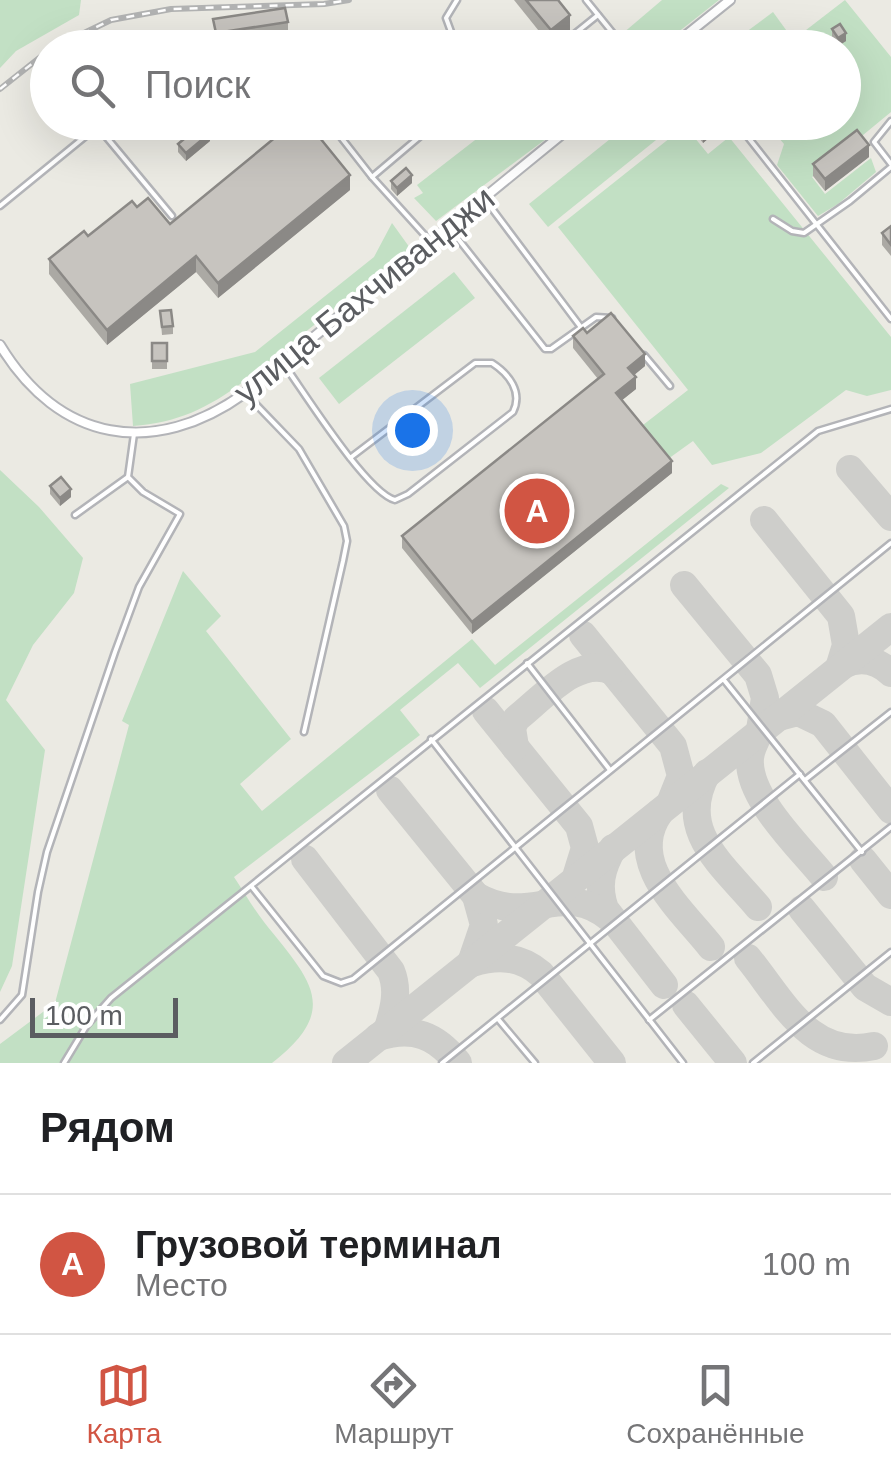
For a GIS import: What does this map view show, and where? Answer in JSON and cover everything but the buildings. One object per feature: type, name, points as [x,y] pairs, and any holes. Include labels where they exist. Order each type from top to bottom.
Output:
[{"type":"street","points":[[693,30],[730,0]]},
{"type":"street","name":"улица Бахчиванджи","points":[[134,434],[204,418],[245,393],[555,140]]},
{"type":"street","points":[[0,344],[11,362],[52,406],[89,426],[134,434]]},
{"type":"lane","points":[[451,30],[446,18],[457,0]]},
{"type":"lane","points":[[586,0],[610,30]]},
{"type":"lane","points":[[579,30],[598,15]]},
{"type":"lane","points":[[772,220],[804,233],[850,201],[891,165],[874,142],[891,121]]},
{"type":"lane","points":[[0,206],[81,140]]},
{"type":"lane","points":[[112,140],[172,216]]},
{"type":"lane","points":[[343,140],[430,240]]},
{"type":"lane","points":[[372,177],[416,140]]},
{"type":"lane","points":[[750,140],[891,319]]},
{"type":"lane","points":[[484,198],[581,327]]},
{"type":"lane","points":[[448,226],[543,348],[551,348],[602,315],[616,320]]},
{"type":"lane","points":[[638,346],[670,386]]},
{"type":"lane","points":[[282,363],[350,458],[382,494],[395,500],[513,412],[517,396],[514,384],[492,363],[475,364],[350,458]]},
{"type":"lane","points":[[245,393],[299,449],[344,526],[347,540],[304,732]]},
{"type":"lane","points":[[64,1063],[78,1037],[111,998],[818,431],[891,409]]},
{"type":"lane","points":[[75,514],[128,477],[134,434]]},
{"type":"lane","points":[[0,1020],[22,994],[47,852],[114,652],[139,588],[180,514],[142,492],[128,477]]},
{"type":"lane","points":[[252,887],[324,976],[342,982],[353,979],[891,544]]},
{"type":"lane","points":[[528,664],[610,771]]},
{"type":"lane","points":[[723,679],[862,852]]},
{"type":"lane","points":[[805,780],[891,712]]},
{"type":"lane","points":[[432,739],[683,1063]]},
{"type":"lane","points":[[442,1063],[800,774]]},
{"type":"lane","points":[[649,1020],[891,827]]},
{"type":"lane","points":[[753,1063],[891,952]]},
{"type":"lane","points":[[498,1019],[535,1063]]},
{"type":"green space","points":[[0,0],[81,0],[79,15],[53,30],[30,30],[30,43],[0,68]]},
{"type":"green space","points":[[662,0],[719,0],[681,30],[627,30]]},
{"type":"green space","points":[[845,0],[891,57],[891,112],[861,137],[861,30],[806,30]]},
{"type":"green space","points":[[773,12],[786,30],[749,30]]},
{"type":"green space","points":[[475,140],[545,140],[436,221],[414,198],[423,193],[417,185]]},
{"type":"green space","points":[[609,140],[656,140],[548,227],[529,204]]},
{"type":"green space","points":[[667,140],[696,140],[708,154],[725,140],[731,140],[891,337],[891,390],[867,396],[846,390],[761,453],[712,465],[693,441],[668,459],[643,425],[688,390],[558,227]]},
{"type":"green space","points":[[781,140],[857,140],[812,177],[825,194],[871,158],[876,172],[818,216],[777,165],[784,144]]},
{"type":"green space","points":[[392,223],[410,248],[243,382],[191,413],[133,426],[130,384],[255,352],[374,257]]},
{"type":"green space","points":[[454,272],[475,298],[339,404],[319,378]]},
{"type":"green space","points":[[0,470],[83,558],[74,593],[33,645],[6,700],[45,750],[12,966],[0,992]]},
{"type":"green space","points":[[721,484],[729,488],[480,688],[458,663],[400,710],[420,735],[234,877],[294,960],[312,993],[313,1009],[307,1026],[272,1063],[0,1063],[0,1044],[55,1003],[129,725],[122,721],[183,571],[221,616],[206,631],[291,739],[240,784],[262,811],[472,639],[495,665]]},
{"type":"taxiway","points":[[850,469],[891,517]]},
{"type":"taxiway","points":[[764,520],[841,616],[846,645],[839,668]]},
{"type":"taxiway","points":[[684,585],[758,675],[765,698],[760,730]]},
{"type":"taxiway","points":[[346,1063],[891,627]]},
{"type":"taxiway","points":[[583,635],[673,746],[681,776],[671,801]]},
{"type":"taxiway","points":[[843,665],[869,661],[891,673]]},
{"type":"taxiway","points":[[515,747],[512,728],[516,719],[549,691],[586,669],[612,671]]},
{"type":"taxiway","points":[[486,711],[579,826],[585,848],[576,877]]},
{"type":"taxiway","points":[[775,718],[798,712],[823,724],[891,810]]},
{"type":"taxiway","points":[[762,728],[750,758],[757,789],[776,821],[824,877]]},
{"type":"taxiway","points":[[707,773],[699,794],[700,830],[718,861],[758,907]]},
{"type":"taxiway","points":[[390,790],[476,896],[484,925],[472,960]]},
{"type":"taxiway","points":[[660,812],[651,831],[652,867],[672,901],[711,947]]},
{"type":"taxiway","points":[[613,848],[602,878],[605,909],[664,985]]},
{"type":"taxiway","points":[[305,859],[391,971],[395,992],[388,1028]]},
{"type":"taxiway","points":[[863,860],[891,895]]},
{"type":"taxiway","points":[[476,896],[514,907],[577,903],[611,919]]},
{"type":"taxiway","points":[[802,909],[865,987],[891,1002]]},
{"type":"taxiway","points":[[748,958],[786,1008],[815,1036],[852,1048],[874,1046]]},
{"type":"taxiway","points":[[472,963],[508,959],[533,968],[612,1063]]},
{"type":"taxiway","points":[[686,1005],[733,1063]]},
{"type":"taxiway","points":[[378,1037],[402,1032],[423,1035],[458,1063]]},
{"type":"railway","points":[[90,30],[111,20],[171,9],[349,0]]},
{"type":"railway","points":[[0,89],[30,65]]},
{"type":"place","name":"Грузовой терминал","points":[[537,511]]}]
